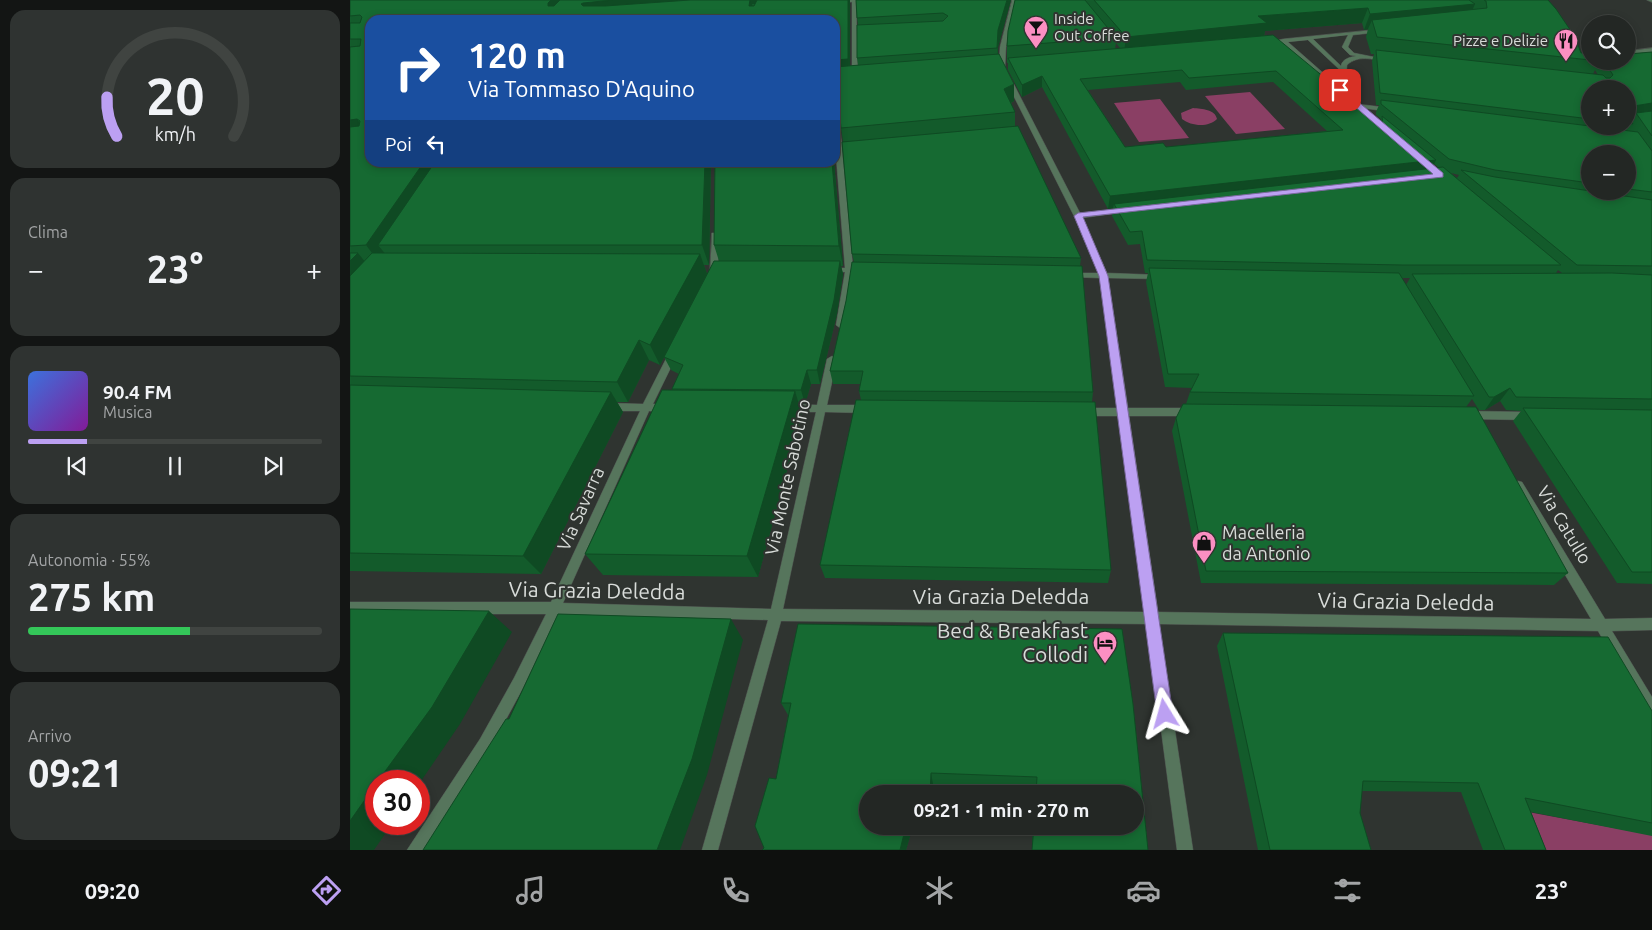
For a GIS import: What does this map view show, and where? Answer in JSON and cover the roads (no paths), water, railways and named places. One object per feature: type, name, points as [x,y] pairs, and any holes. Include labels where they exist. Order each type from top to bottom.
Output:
[{"type":"street","points":[[854,0],[855,38],[852,80],[865,78]]},
{"type":"street","points":[[826,3],[864,0]]},
{"type":"street","points":[[1014,0],[1003,47],[1002,67],[1029,133],[1078,216],[1104,276],[1184,850]]},
{"type":"street","points":[[1648,0],[1652,1]]},
{"type":"street","points":[[1266,43],[1391,30]]},
{"type":"street","points":[[1352,33],[1345,47],[1352,54],[1394,60]]},
{"type":"street","points":[[855,38],[864,37]]},
{"type":"street","points":[[1309,38],[1342,70]]},
{"type":"street","points":[[1284,41],[1372,119]]},
{"type":"street","points":[[1636,52],[1652,50]]},
{"type":"street","points":[[1349,98],[1342,70],[1344,64],[1350,60],[1363,57]]},
{"type":"street","points":[[1349,98],[1397,111]]},
{"type":"street","points":[[839,333],[849,270],[840,138]]},
{"type":"street","points":[[1078,216],[1139,209]]},
{"type":"street","points":[[714,273],[715,222]]},
{"type":"street","points":[[820,270],[869,270]]},
{"type":"street","points":[[1064,275],[1172,277]]},
{"type":"street","name":"Via Savarra","points":[[415,850],[493,731],[556,608],[645,408],[680,340]]},
{"type":"street","name":"Via Monte Sabotino","points":[[710,850],[776,616],[834,352]]},
{"type":"street","points":[[596,407],[674,408]]},
{"type":"street","points":[[782,408],[880,409]]},
{"type":"street","points":[[1074,412],[1197,412]]},
{"type":"street","points":[[1457,415],[1545,416]]},
{"type":"street","name":"Via Catullo","points":[[1512,474],[1652,710]]},
{"type":"street","name":"Via Grazia Deledda","points":[[350,608],[556,608],[776,616],[1652,624]]},
{"type":"place","name":"Inside Out Coffee","points":[[1036,49]]},
{"type":"place","name":"Pizze e Delizie","points":[[1566,62]]},
{"type":"place","name":"Macelleria da Antonio","points":[[1204,564]]},
{"type":"place","name":"Bed & Breakfast Collodi","points":[[1105,664]]}]
